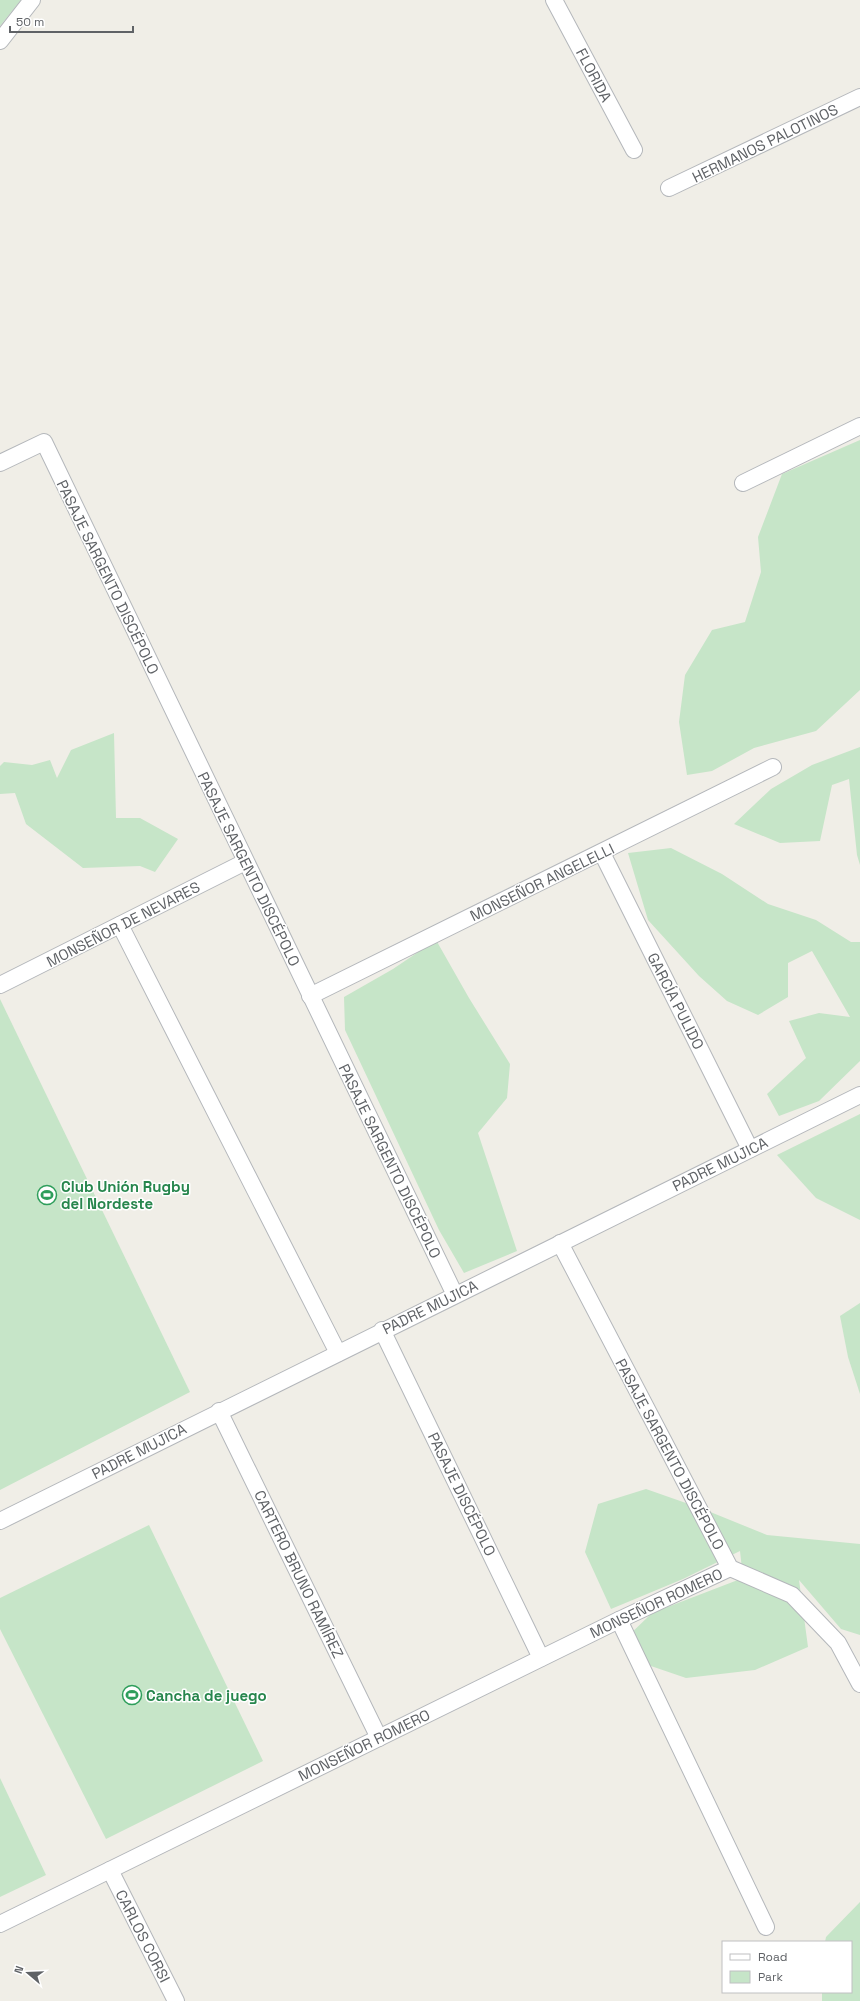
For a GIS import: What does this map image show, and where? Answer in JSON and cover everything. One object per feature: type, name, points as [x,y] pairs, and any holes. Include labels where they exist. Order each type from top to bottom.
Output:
[{"type":"street","points":[[0,41],[32,0]]},
{"type":"street","name":"FLORIDA","points":[[554,0],[634,150]]},
{"type":"street","name":"HERMANOS PALOTINOS","points":[[669,188],[860,97]]},
{"type":"street","points":[[743,483],[860,426]]},
{"type":"street","name":"PASAJE SARGENTO DISCÉPOLO","points":[[0,463],[44,442],[454,1295]]},
{"type":"street","name":"MONSEÑOR ANGELELLI","points":[[310,996],[602,853],[773,767]]},
{"type":"street","name":"GARCÍA PULIDO","points":[[602,853],[750,1150]]},
{"type":"street","name":"MONSEÑOR DE NEVARES","points":[[0,985],[245,862]]},
{"type":"street","points":[[120,925],[338,1353]]},
{"type":"street","name":"PADRE MUJICA","points":[[0,1521],[560,1242],[860,1096]]},
{"type":"street","name":"PASAJE SARGENTO DISCÉPOLO","points":[[560,1242],[730,1568],[792,1595],[838,1643],[860,1684]]},
{"type":"street","name":"PASAJE DISCÉPOLO","points":[[382,1330],[542,1658]]},
{"type":"street","name":"CARTERO BRUNO RAMÍREZ","points":[[220,1411],[378,1738]]},
{"type":"street","name":"MONSEÑOR ROMERO","points":[[0,1924],[619,1620],[730,1568]]},
{"type":"street","points":[[619,1620],[766,1927]]},
{"type":"street","name":"CARLOS CORSI","points":[[110,1870],[176,2001]]},
{"type":"green space","points":[[0,0],[21,0],[0,26]]},
{"type":"green space","points":[[860,440],[860,690],[816,731],[754,748],[712,771],[687,775],[679,722],[685,675],[712,630],[745,622],[761,572],[758,537],[782,474]]},
{"type":"green space","points":[[114,733],[116,818],[140,818],[178,839],[155,872],[140,866],[83,868],[26,824],[15,793],[0,794],[0,766],[4,762],[32,765],[50,760],[57,778],[71,750]]},
{"type":"green space","points":[[860,747],[860,865],[857,855],[849,779],[832,785],[820,841],[780,843],[734,824],[771,789],[812,765]]},
{"type":"green space","points":[[671,848],[722,874],[768,904],[816,920],[851,942],[860,942],[860,1061],[819,1101],[779,1116],[767,1094],[806,1058],[789,1021],[819,1013],[850,1017],[812,951],[788,963],[788,997],[758,1015],[727,1001],[699,976],[648,920],[628,853]]},
{"type":"green space","points":[[436,940],[469,998],[510,1064],[507,1098],[478,1133],[517,1251],[464,1273],[439,1230],[345,1030],[344,997],[393,969]]},
{"type":"green space","name":"Club Unión Rugby del Nordeste","points":[[0,999],[190,1392],[0,1490]]},
{"type":"green space","points":[[860,1114],[860,1220],[816,1198],[777,1155]]},
{"type":"green space","points":[[860,1303],[860,1394],[848,1357],[840,1316]]},
{"type":"green space","points":[[646,1489],[703,1509],[767,1535],[860,1544],[860,1635],[841,1629],[799,1580],[808,1647],[755,1670],[686,1678],[648,1665],[624,1640],[652,1613],[743,1578],[740,1551],[683,1579],[611,1609],[585,1552],[598,1504]]},
{"type":"green space","name":"Cancha de juego","points":[[149,1525],[263,1761],[106,1839],[0,1629],[0,1598]]},
{"type":"green space","points":[[0,1778],[46,1875],[0,1897]]},
{"type":"green space","points":[[860,1902],[860,2001],[822,2001],[822,1993],[852,1993],[852,1941],[825,1941],[826,1937]]},
{"type":"place","name":"Club Unión Rugby del Nordeste","points":[[47,1195]]},
{"type":"place","name":"Cancha de juego","points":[[132,1695]]}]
